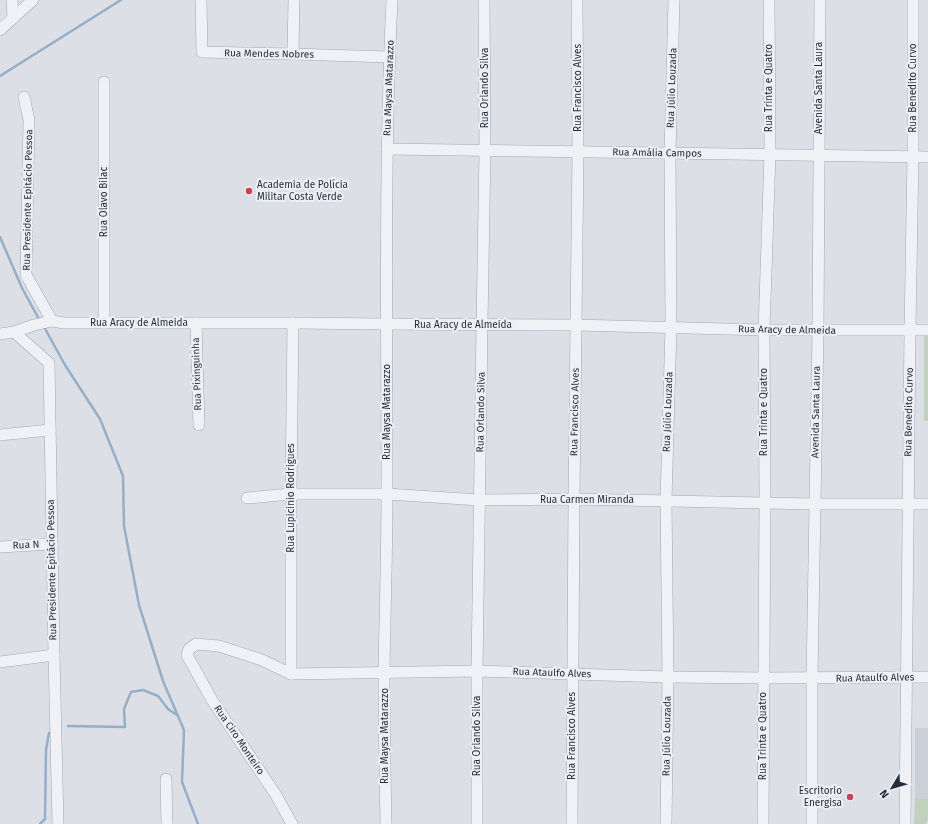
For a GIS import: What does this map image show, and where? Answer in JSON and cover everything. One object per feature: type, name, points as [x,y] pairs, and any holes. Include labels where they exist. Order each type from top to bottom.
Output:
[{"type":"street","points":[[12,0],[13,18]]},
{"type":"street","points":[[0,30],[33,0]]},
{"type":"street","name":"Rua Mendes Nobres","points":[[201,0],[202,52],[389,57]]},
{"type":"street","points":[[293,54],[294,0]]},
{"type":"street","name":"Rua Maysa Matarazzo","points":[[386,824],[384,672],[387,494],[387,149],[392,0]]},
{"type":"street","name":"Rua Orlando Silva","points":[[477,824],[477,671],[485,150],[484,0]]},
{"type":"street","name":"Rua Francisco Alves","points":[[572,824],[578,0]]},
{"type":"street","name":"Rua Júlio Louzada","points":[[666,824],[668,677],[666,500],[671,327],[670,153],[674,0]]},
{"type":"street","name":"Rua Trinta e Quatro","points":[[763,824],[765,502],[764,330],[770,154],[769,0]]},
{"type":"street","name":"Avenida Santa Laura","points":[[812,824],[812,678],[818,330],[820,0]]},
{"type":"street","name":"Rua Benedito Curvo","points":[[905,824],[913,156],[913,0]]},
{"type":"street","name":"Rua Olavo Bilac","points":[[104,82],[104,323]]},
{"type":"street","name":"Rua Presidente Epitácio Pessoa","points":[[24,97],[29,120],[26,275],[43,323]]},
{"type":"street","name":"Rua Amália Campos","points":[[387,149],[928,157]]},
{"type":"street","name":"Rua Aracy de Almeida","points":[[0,334],[14,332],[43,323],[482,324],[764,330],[928,330]]},
{"type":"street","name":"Rua Pixinguinha","points":[[196,323],[199,425]]},
{"type":"street","name":"Rua Lupicinio Rodrigues","points":[[291,674],[290,494],[293,323]]},
{"type":"street","name":"Rua Presidente Epitácio Pessoa","points":[[14,332],[49,363],[58,824]]},
{"type":"street","points":[[0,435],[50,430]]},
{"type":"street","name":"Rua Carmen Miranda","points":[[247,498],[290,494],[387,494],[480,500],[574,499],[815,504],[928,504]]},
{"type":"street","name":"Rua N","points":[[0,546],[52,544]]},
{"type":"street","name":"Rua Ataulfo Alves","points":[[187,655],[189,649],[196,644],[219,646],[262,660],[291,674],[477,671],[668,677],[928,677]]},
{"type":"street","points":[[0,662],[54,655]]},
{"type":"street","name":"Rua Ciro Monteiro","points":[[187,655],[212,700],[276,795],[292,824]]},
{"type":"street","points":[[166,779],[167,824]]},
{"type":"shaded area","points":[[915,728],[928,728],[928,799],[915,798]]},
{"type":"green space","points":[[924,336],[928,336],[928,421],[924,421]]},
{"type":"green space","points":[[915,798],[928,799],[928,820],[926,824],[914,824]]},
{"type":"waterway","points":[[0,76],[121,0]]},
{"type":"waterway","points":[[0,237],[22,288],[40,321]]},
{"type":"waterway","points":[[43,325],[65,365],[100,419],[123,476],[124,526],[139,605],[163,681],[184,730],[182,782],[198,824]]},
{"type":"waterway","points":[[68,726],[125,727],[124,709],[131,692],[143,690],[158,696],[168,709],[177,715]]},
{"type":"waterway","points":[[40,824],[45,819],[46,750],[49,733]]},
{"type":"place","name":"Academia de Polícia Militar Costa Verde","points":[[249,191]]},
{"type":"place","name":"Escritorio Energisa","points":[[850,797]]}]
